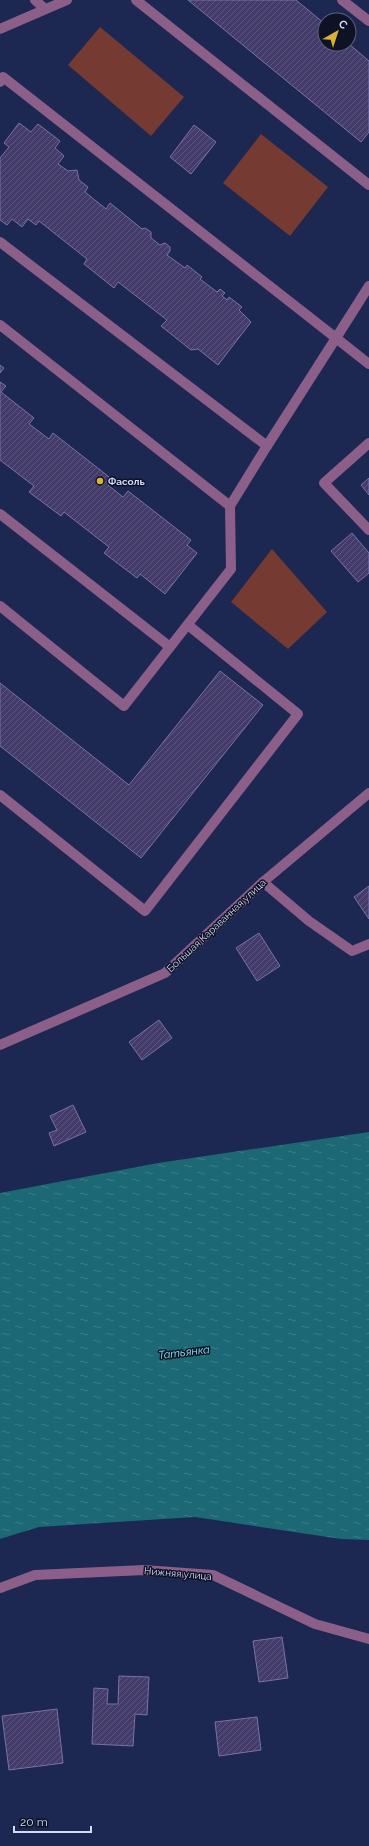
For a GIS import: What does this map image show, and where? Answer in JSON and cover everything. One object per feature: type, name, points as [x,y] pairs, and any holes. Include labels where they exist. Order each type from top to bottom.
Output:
[{"type":"street","points":[[35,0],[45,9]]},
{"type":"street","points":[[0,29],[67,0]]},
{"type":"street","points":[[136,0],[369,186]]},
{"type":"street","points":[[342,0],[369,21]]},
{"type":"street","points":[[1,78],[369,364]]},
{"type":"street","points":[[0,242],[267,446]]},
{"type":"street","points":[[0,606],[124,706],[231,569],[230,506],[369,286]]},
{"type":"street","points":[[0,325],[230,506]]},
{"type":"street","points":[[369,443],[324,483],[369,530]]},
{"type":"street","points":[[0,514],[170,647]]},
{"type":"street","points":[[0,795],[145,911],[298,714],[188,625]]},
{"type":"street","name":"Большая Караванная улица","points":[[0,1045],[165,973],[263,882],[369,793]]},
{"type":"street","points":[[263,882],[309,921],[352,951],[369,944]]},
{"type":"street","name":"Нижняя улица","points":[[0,1588],[35,1575],[144,1570],[213,1575],[315,1624],[369,1639]]},
{"type":"shaded area","points":[[100,27],[184,97],[151,136],[68,65]]},
{"type":"shaded area","points":[[261,134],[328,187],[290,236],[223,183]]},
{"type":"shaded area","points":[[272,549],[327,612],[288,649],[231,602]]},
{"type":"water","name":"Татьянка","points":[[369,1132],[369,1540],[341,1539],[195,1517],[39,1527],[0,1539],[0,1193],[158,1163]]},
{"type":"building","points":[[188,0],[296,0],[317,17],[317,52],[357,51],[369,61],[369,132],[361,142]]},
{"type":"building","points":[[19,123],[31,132],[38,124],[60,141],[55,148],[64,156],[58,164],[68,171],[77,170],[79,180],[88,187],[85,192],[106,209],[110,203],[142,229],[145,228],[151,232],[151,238],[160,245],[165,243],[170,247],[170,251],[167,255],[185,268],[187,265],[202,277],[200,279],[217,292],[220,289],[225,293],[222,296],[227,300],[229,297],[242,307],[239,310],[251,322],[218,365],[198,349],[191,350],[161,326],[167,320],[118,282],[114,288],[84,264],[87,259],[39,221],[36,225],[28,219],[22,227],[12,219],[7,225],[0,220],[0,158],[9,147],[4,143]]},
{"type":"building","points":[[194,125],[216,142],[191,174],[170,157]]},
{"type":"building","points":[[0,365],[4,368],[0,373]]},
{"type":"building","points":[[0,382],[6,386],[1,392],[34,418],[29,424],[49,439],[53,433],[113,480],[108,485],[123,497],[128,491],[191,540],[187,545],[197,553],[165,594],[140,574],[137,578],[104,553],[109,547],[64,512],[61,516],[29,492],[34,486],[0,460]]},
{"type":"building","points":[[369,478],[369,495],[361,485]]},
{"type":"building","points":[[352,533],[369,553],[369,573],[358,582],[331,551]]},
{"type":"building","points":[[220,671],[263,705],[141,858],[0,746],[0,683],[129,785]]},
{"type":"building","points":[[369,886],[369,919],[354,897]]},
{"type":"building","points":[[259,933],[280,966],[257,981],[236,948]]},
{"type":"building","points":[[159,1020],[172,1038],[142,1060],[129,1042]]},
{"type":"building","points":[[73,1105],[86,1132],[54,1146],[49,1133],[57,1130],[50,1116]]},
{"type":"building","points":[[282,1637],[288,1678],[259,1682],[253,1641]]},
{"type":"building","points":[[119,1676],[149,1677],[147,1715],[135,1714],[133,1746],[92,1744],[94,1688],[108,1689],[107,1704],[118,1704]]},
{"type":"building","points":[[57,1709],[63,1763],[9,1770],[2,1716]]},
{"type":"building","points":[[257,1717],[261,1750],[219,1756],[215,1722]]},
{"type":"place","name":"Фасоль","points":[[100,481]]}]
